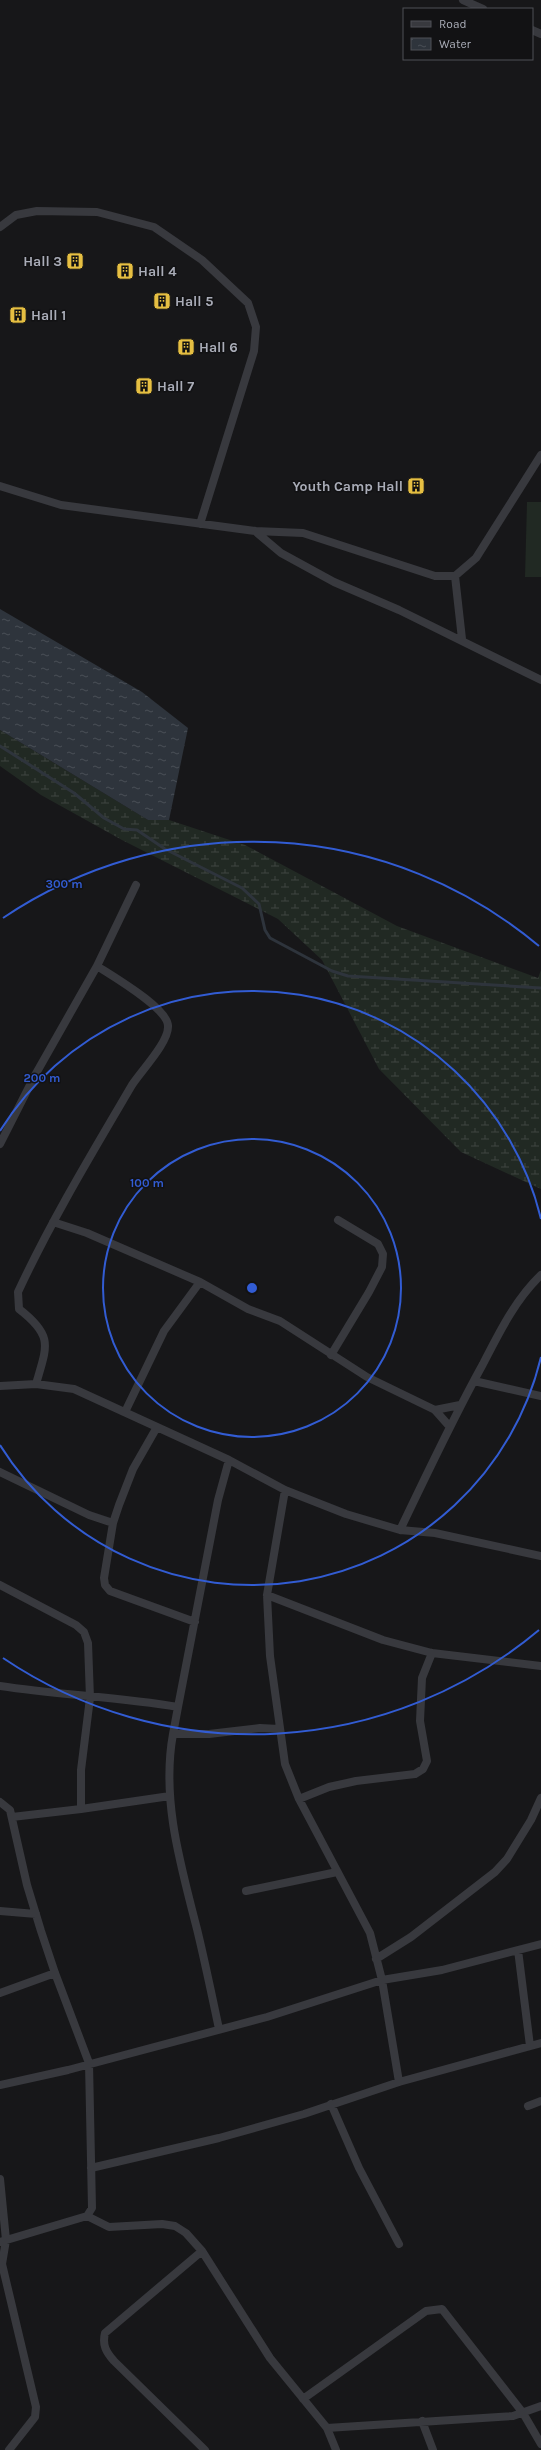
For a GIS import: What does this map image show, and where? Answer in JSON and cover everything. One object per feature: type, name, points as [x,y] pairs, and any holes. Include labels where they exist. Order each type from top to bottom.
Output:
[{"type":"street","points":[[462,0],[481,8]]},
{"type":"street","points":[[0,227],[16,215],[37,211],[97,212],[154,227],[202,260],[248,303],[256,328],[254,351],[200,524]]},
{"type":"street","points":[[0,486],[61,505],[255,531],[303,533],[435,576],[455,576],[476,558],[541,455]]},
{"type":"street","points":[[255,531],[281,553],[334,582],[462,639],[524,673],[541,680]]},
{"type":"street","points":[[455,576],[462,639]]},
{"type":"street","points":[[0,1144],[34,1077],[97,966],[136,885]]},
{"type":"street","points":[[36,1384],[45,1343],[44,1333],[37,1322],[20,1309],[18,1292],[53,1222],[88,1159],[131,1088],[165,1039],[168,1026],[166,1019],[139,992],[97,966]]},
{"type":"street","points":[[331,1355],[382,1267],[383,1254],[378,1244],[338,1220]]},
{"type":"street","points":[[53,1222],[86,1233],[200,1282],[248,1309],[280,1321],[298,1331],[331,1355],[367,1377],[435,1410],[450,1427]]},
{"type":"street","points":[[400,1530],[460,1405],[513,1309],[541,1275]]},
{"type":"street","points":[[124,1412],[164,1331],[200,1282]]},
{"type":"street","points":[[474,1381],[541,1396]]},
{"type":"street","points":[[0,1386],[36,1384],[74,1389],[229,1460],[285,1490],[346,1514],[400,1530],[434,1533],[541,1556]]},
{"type":"street","points":[[435,1410],[460,1405]]},
{"type":"street","points":[[157,1427],[133,1469],[113,1523],[104,1578],[105,1585],[110,1590],[195,1622]]},
{"type":"street","points":[[219,2029],[185,1885],[170,1796],[170,1749],[218,1500],[229,1460]]},
{"type":"street","points":[[0,1472],[89,1515],[113,1523]]},
{"type":"street","points":[[285,1490],[267,1595],[270,1656],[285,1764],[299,1799],[370,1933],[382,1980],[398,2082]]},
{"type":"street","points":[[0,1585],[76,1624],[84,1632],[88,1642],[90,1698],[81,1770],[81,1809]]},
{"type":"street","points":[[267,1595],[383,1640],[432,1653],[541,1666]]},
{"type":"street","points":[[299,1799],[329,1787],[356,1781],[415,1774],[423,1769],[427,1761],[420,1721],[422,1678],[432,1653]]},
{"type":"street","points":[[0,1686],[90,1698],[148,1702],[178,1707]]},
{"type":"street","points":[[173,1734],[209,1734],[260,1728],[279,1729]]},
{"type":"street","points":[[12,1817],[170,1796]]},
{"type":"street","points":[[376,1959],[411,1937],[495,1872],[507,1859],[531,1820],[541,1798]]},
{"type":"street","points":[[0,1802],[10,1810],[36,1914],[55,1973],[89,2063],[92,2208],[87,2216],[3,2241]]},
{"type":"street","points":[[246,1891],[337,1872]]},
{"type":"street","points":[[0,1911],[36,1914]]},
{"type":"street","points":[[0,2085],[68,2070],[89,2063],[267,2017],[382,1980],[442,1970],[541,1944]]},
{"type":"street","points":[[518,1950],[530,2046]]},
{"type":"street","points":[[0,1993],[55,1973]]},
{"type":"street","points":[[91,2168],[219,2138],[398,2082],[541,2043]]},
{"type":"street","points":[[528,2106],[541,2101]]},
{"type":"street","points":[[331,2104],[359,2168],[399,2244]]},
{"type":"street","points":[[0,2180],[3,2241],[2,2264],[36,2407],[36,2417],[9,2450]]},
{"type":"street","points":[[87,2216],[109,2227],[176,2226],[186,2232],[202,2251],[270,2358],[327,2428],[336,2450]]},
{"type":"street","points":[[202,2251],[105,2333],[103,2340],[105,2350],[114,2361],[205,2450]]},
{"type":"street","points":[[303,2399],[426,2311],[436,2308],[442,2309],[523,2413],[541,2444]]},
{"type":"street","points":[[327,2428],[506,2416],[523,2413],[541,2406]]},
{"type":"street","points":[[422,2421],[433,2450]]},
{"type":"green space","points":[[527,502],[541,502],[541,577],[525,577]]},
{"type":"green space","points":[[0,730],[148,820],[169,820],[245,845],[397,926],[538,978],[541,970],[541,1189],[461,1152],[379,1069],[322,960],[278,919],[122,840],[41,795],[0,766]]},
{"type":"water","points":[[0,609],[142,692],[188,728],[169,820],[148,820],[0,730]]},
{"type":"waterway","points":[[0,746],[74,793],[104,818],[124,829],[137,830],[165,849],[242,888],[259,904],[265,930],[270,938],[332,971],[348,976],[541,988]]},
{"type":"place","name":"Hall 3","points":[[75,261]]},
{"type":"place","name":"Hall 4","points":[[125,271]]},
{"type":"place","name":"Hall 5","points":[[162,301]]},
{"type":"place","name":"Hall 1","points":[[18,315]]},
{"type":"place","name":"Hall 6","points":[[186,347]]},
{"type":"place","name":"Hall 7","points":[[144,386]]},
{"type":"place","name":"Youth Camp Hall","points":[[416,486]]}]
